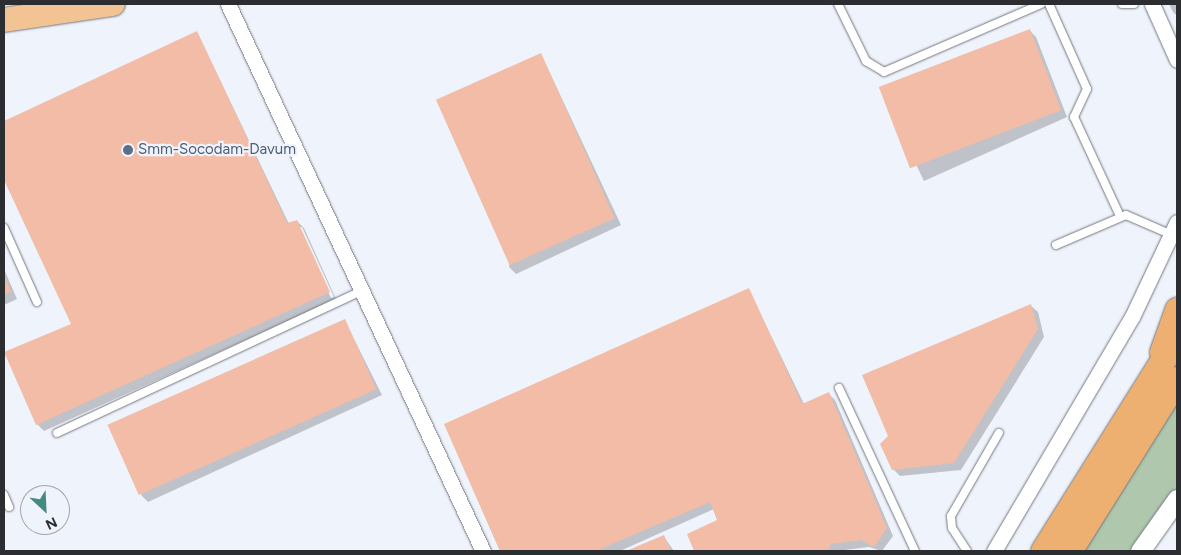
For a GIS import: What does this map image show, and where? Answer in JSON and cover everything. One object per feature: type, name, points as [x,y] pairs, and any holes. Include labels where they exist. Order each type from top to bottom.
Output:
[{"type":"highway","points":[[1043,551],[1169,382],[1177,310]]},
{"type":"highway","points":[[1069,551],[1169,382],[1177,337]]},
{"type":"main road","points":[[4,20],[114,4]]},
{"type":"street","points":[[228,4],[363,290],[483,551]]},
{"type":"street","points":[[1152,4],[1177,60]]},
{"type":"street","points":[[994,551],[1132,317],[1175,228]]},
{"type":"street","points":[[1150,548],[1177,499]]},
{"type":"lane","points":[[838,4],[866,62],[878,71],[889,72],[1041,4]]},
{"type":"lane","points":[[1049,4],[1087,89],[1074,117],[1120,216]]},
{"type":"lane","points":[[1122,4],[1134,4]]},
{"type":"lane","points":[[1056,245],[1120,216],[1137,216],[1175,228]]},
{"type":"lane","points":[[4,228],[37,302]]},
{"type":"lane","points":[[57,433],[363,290]]},
{"type":"lane","points":[[839,388],[915,551]]},
{"type":"lane","points":[[967,551],[952,528],[951,516],[998,433]]},
{"type":"lane","points":[[4,495],[9,507]]},
{"type":"green space","points":[[1177,381],[1177,501],[1142,551],[1069,551]]},
{"type":"building","points":[[1030,29],[1061,110],[910,168],[879,87]]},
{"type":"building","name":"Smm-Socodam-Davum","points":[[197,31],[287,223],[297,220],[330,292],[36,425],[4,352],[71,324],[4,180],[4,121]]},
{"type":"building","points":[[541,53],[615,218],[510,265],[436,100]]},
{"type":"building","points":[[4,275],[11,292],[4,295]]},
{"type":"building","points":[[749,288],[802,404],[829,392],[887,528],[874,547],[861,540],[831,544],[828,551],[694,551],[687,534],[717,520],[710,502],[596,551],[500,551],[444,424]]},
{"type":"building","points":[[1031,304],[1038,329],[954,463],[892,470],[880,444],[888,436],[862,375]]},
{"type":"building","points":[[345,319],[376,389],[139,495],[107,425]]},
{"type":"building","points":[[664,535],[671,551],[626,551]]},
{"type":"place","name":"Smm-Socodam-Davum","points":[[128,150]]}]
